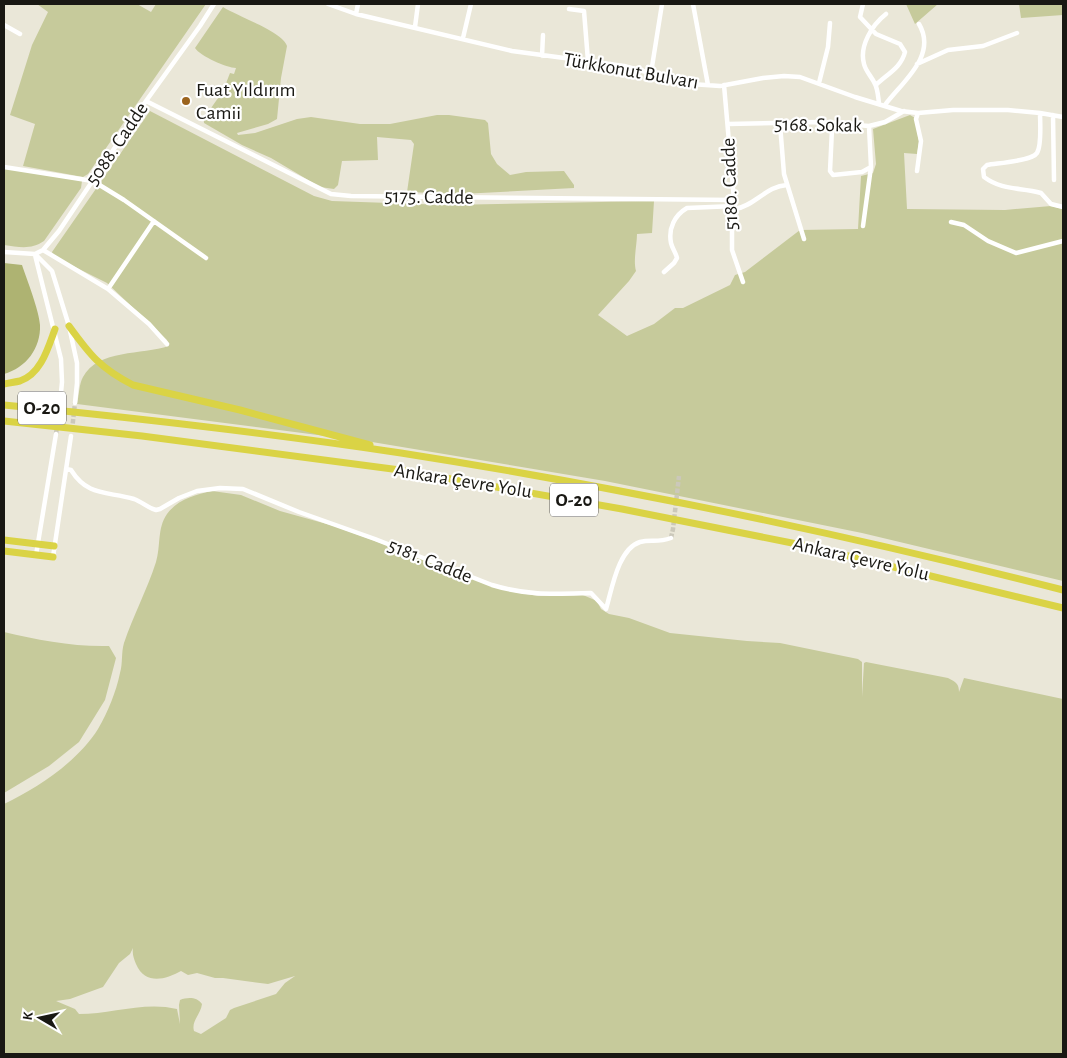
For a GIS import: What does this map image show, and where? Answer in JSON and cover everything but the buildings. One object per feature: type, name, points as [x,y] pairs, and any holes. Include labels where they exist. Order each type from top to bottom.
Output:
[{"type":"highway","points":[[69,326],[98,363],[119,378],[134,385],[240,410],[402,453]]},
{"type":"highway","points":[[4,384],[22,380],[37,368],[46,353],[55,329]]},
{"type":"highway","name":"Ankara Çevre Yolu","points":[[4,405],[242,431],[402,453],[673,501],[810,529],[1063,590]]},
{"type":"highway","name":"Ankara Çevre Yolu","points":[[4,421],[142,436],[356,464],[613,507],[806,546],[1063,608]]},
{"type":"highway","points":[[4,540],[54,546]]},
{"type":"highway","points":[[4,551],[53,557]]},
{"type":"street","name":"5088. Cadde","points":[[35,254],[43,250],[93,181],[214,4]]},
{"type":"street","name":"Türkkonut Bulvarı","points":[[328,4],[356,14],[464,38],[512,51],[624,66],[692,84],[724,85],[763,78],[800,77],[856,97],[904,111],[918,113],[953,110],[1008,110],[1063,117]]},
{"type":"street","points":[[356,14],[358,4]]},
{"type":"street","points":[[415,27],[418,4]]},
{"type":"street","points":[[464,38],[471,4]]},
{"type":"street","points":[[584,4],[588,61]]},
{"type":"street","points":[[652,73],[662,4]]},
{"type":"street","points":[[693,4],[708,85]]},
{"type":"street","points":[[863,4],[860,18],[871,30],[900,44],[905,52],[903,62],[876,85]]},
{"type":"street","points":[[569,9],[584,11]]},
{"type":"street","points":[[886,14],[871,30],[863,58],[864,66],[876,85],[882,104],[905,83],[924,52],[923,30],[919,24]]},
{"type":"street","points":[[819,83],[828,47],[830,23]]},
{"type":"street","points":[[4,25],[20,34]]},
{"type":"street","points":[[917,64],[948,50],[983,46],[1017,32]]},
{"type":"street","points":[[542,56],[543,35]]},
{"type":"street","name":"5180. Cadde","points":[[724,85],[735,208],[732,250],[743,282]]},
{"type":"street","name":"5175. Cadde","points":[[146,101],[331,194],[351,196],[734,200]]},
{"type":"street","name":"5168. Sokak","points":[[728,124],[818,122],[868,126],[885,122],[904,111]]},
{"type":"street","points":[[917,171],[921,141],[916,119],[918,113]]},
{"type":"street","points":[[1040,113],[1040,144],[1037,153],[1030,158],[987,165],[983,168],[984,177],[992,183],[1012,190],[1041,193],[1051,204],[1063,207]]},
{"type":"street","points":[[1053,115],[1054,180]]},
{"type":"street","points":[[780,124],[782,162],[787,185],[804,239]]},
{"type":"street","points":[[835,124],[832,129],[830,171],[833,175],[862,172],[871,168]]},
{"type":"street","points":[[863,226],[871,168],[868,126]]},
{"type":"street","points":[[4,168],[93,181],[124,200],[206,258]]},
{"type":"street","points":[[664,272],[674,264],[677,258],[671,242],[671,230],[674,219],[681,211],[687,208],[742,208],[774,187],[787,185]]},
{"type":"street","points":[[108,289],[154,221]]},
{"type":"street","points":[[951,222],[964,225],[988,241],[1016,253],[1063,241]]},
{"type":"street","points":[[43,250],[108,289],[149,324],[167,344]]},
{"type":"street","points":[[4,252],[35,254],[52,272],[69,326],[77,363],[78,383],[75,403]]},
{"type":"street","points":[[35,254],[62,359],[60,403]]},
{"type":"street","points":[[36,555],[56,434]]},
{"type":"street","points":[[53,557],[71,436]]},
{"type":"street","name":"5181. Cadde","points":[[66,469],[71,470],[77,480],[85,487],[96,492],[137,500],[150,508],[160,509],[178,498],[197,491],[220,488],[243,489],[492,585],[509,590],[554,596],[591,593],[606,609],[621,562],[627,551],[634,545],[642,542],[661,542],[671,538]]},
{"type":"green space","points":[[37,4],[137,4],[151,12],[156,4],[206,4],[88,174],[83,177],[23,166],[35,124],[10,115],[32,45],[48,12]]},
{"type":"green space","points":[[906,4],[938,4],[915,24]]},
{"type":"green space","points":[[1019,4],[1063,4],[1063,15],[1021,18]]},
{"type":"green space","points":[[223,7],[269,30],[284,41],[287,46],[281,78],[277,119],[268,124],[237,133],[238,135],[255,133],[297,119],[311,117],[360,124],[390,124],[437,115],[485,120],[488,123],[491,154],[497,164],[510,175],[526,172],[564,171],[574,185],[574,188],[461,194],[407,192],[414,144],[411,140],[377,137],[378,160],[342,161],[338,185],[334,189],[320,187],[271,158],[242,145],[204,123],[204,118],[223,91],[230,73],[234,74],[236,68],[214,61],[195,48]]},
{"type":"green space","points":[[150,111],[314,196],[332,201],[447,205],[654,201],[652,233],[637,234],[636,271],[598,315],[627,336],[654,324],[675,308],[683,308],[730,285],[735,275],[745,272],[800,230],[858,229],[861,176],[873,173],[876,164],[873,129],[910,115],[915,118],[919,142],[917,154],[904,153],[907,209],[1005,210],[1051,206],[1063,209],[1063,581],[862,533],[605,481],[372,442],[77,404],[83,377],[90,368],[99,362],[121,354],[169,346],[167,340],[107,283],[53,256],[52,252]]},
{"type":"green space","points":[[4,168],[82,181],[81,188],[44,241],[39,244],[25,247],[4,245]]},
{"type":"green space","points":[[4,263],[22,265],[35,303],[40,333],[31,356],[19,367],[4,374]]},
{"type":"green space","points":[[212,491],[241,495],[280,511],[334,526],[514,592],[538,596],[583,595],[597,601],[601,609],[609,614],[629,618],[670,633],[780,643],[858,659],[862,662],[862,697],[864,663],[866,662],[948,678],[956,684],[959,692],[964,678],[1063,699],[1063,1054],[4,1054],[4,804],[43,782],[68,763],[90,741],[98,729],[114,695],[121,669],[124,643],[156,562],[160,531],[164,519],[171,509],[182,501]],"holes":[[[133,948],[136,964],[140,971],[150,978],[168,977],[181,971],[188,975],[197,973],[215,978],[268,984],[295,976],[285,983],[276,994],[230,1010],[226,1018],[201,1034],[194,1031],[193,1027],[202,1004],[195,999],[180,1000],[180,1024],[177,1009],[153,1006],[79,1014],[75,1009],[56,1001],[70,999],[103,987],[119,963],[130,954]]]},
{"type":"green space","points":[[4,632],[56,642],[109,646],[116,658],[105,700],[79,742],[49,766],[4,793]]},
{"type":"tunnel","points":[[56,434],[60,403]]},
{"type":"tunnel","points":[[72,430],[75,403]]},
{"type":"tunnel","points":[[671,538],[679,476]]},
{"type":"place","name":"Fuat Yıldırım Camii","points":[[186,101]]}]
